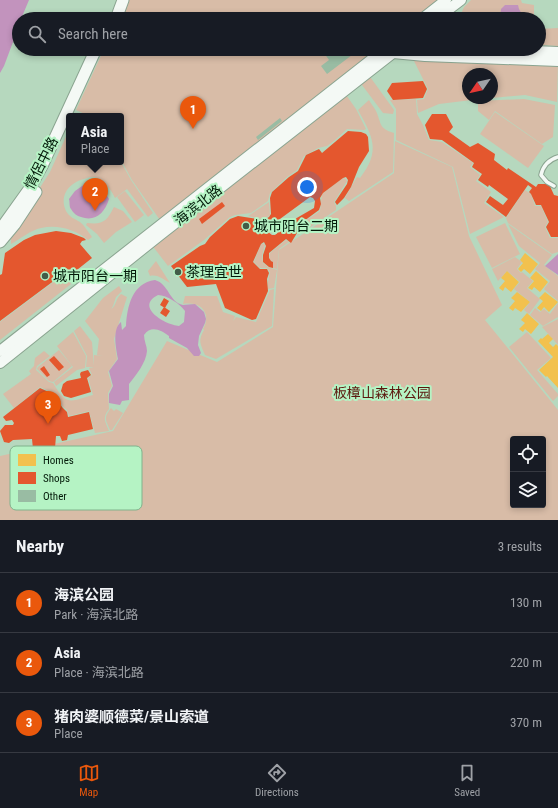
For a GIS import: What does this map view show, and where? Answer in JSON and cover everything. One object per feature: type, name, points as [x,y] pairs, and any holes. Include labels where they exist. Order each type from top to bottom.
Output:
[{"type":"highway","points":[[112,12],[116,0]]},
{"type":"highway","points":[[119,12],[123,0]]},
{"type":"highway","name":"情侶中路","points":[[66,113],[93,56]]},
{"type":"highway","points":[[74,113],[101,56]]},
{"type":"highway","name":"情侶中路","points":[[0,230],[30,188],[66,114]]},
{"type":"highway","name":"情侶中路","points":[[0,242],[15,224],[32,199],[48,170],[66,131]]},
{"type":"main road","points":[[431,12],[446,0]]},
{"type":"main road","points":[[446,12],[462,0]]},
{"type":"main road","points":[[453,12],[462,0]]},
{"type":"main road","points":[[546,52],[558,52]]},
{"type":"main road","name":"海滨北路","points":[[0,351],[384,56]]},
{"type":"main road","name":"海滨北路","points":[[0,363],[384,56]]},
{"type":"main road","points":[[425,56],[558,61]]},
{"type":"lane","points":[[554,186],[541,176],[542,170],[546,164],[558,157]]},
{"type":"green space","points":[[123,0],[445,0],[430,12],[119,12]]},
{"type":"green space","points":[[471,0],[521,0],[522,3],[534,5],[534,12],[462,12],[464,7]]},
{"type":"green space","points":[[558,28],[558,46],[546,45],[546,29]]},
{"type":"green space","points":[[101,56],[376,56],[162,223],[132,180],[124,165],[124,113],[82,113],[76,110]]},
{"type":"green space","points":[[412,57],[558,63],[557,102],[525,95],[498,97],[498,68],[462,68],[462,101],[439,104],[418,113],[417,100],[424,99],[428,89]]},
{"type":"green space","points":[[368,74],[394,110],[393,114],[383,113],[359,81]]},
{"type":"green space","points":[[344,92],[356,109],[366,129],[347,129],[327,146],[318,148],[304,156],[297,170],[270,193],[268,201],[251,213],[230,217],[204,240],[168,266],[151,244]]},
{"type":"green space","points":[[416,99],[417,114],[429,140],[442,142],[473,163],[470,167],[480,175],[476,181],[491,192],[484,203],[504,217],[470,234],[453,167],[396,140],[396,109],[390,100]]},
{"type":"green space","points":[[524,99],[555,105],[553,137],[542,144],[495,111],[489,120],[478,111],[478,104],[498,104],[498,100]]},
{"type":"green space","points":[[369,100],[383,127],[394,133],[393,172],[349,201],[345,198],[357,177],[360,178],[367,168],[373,152],[371,136],[358,110]]},
{"type":"green space","points":[[495,112],[544,146],[528,168],[480,134]]},
{"type":"green space","points":[[66,137],[66,165],[123,165],[153,213],[148,217],[127,189],[115,198],[112,192],[102,181],[92,177],[74,183],[67,190],[64,205],[67,213],[80,222],[92,237],[88,240],[78,233],[60,227],[47,227],[33,231],[11,244],[11,233],[50,172]]},
{"type":"green space","name":"板樟山森林公园","points":[[395,141],[452,167],[469,236],[502,305],[485,320],[558,410],[558,520],[0,520],[0,456],[10,454],[10,510],[142,510],[142,446],[45,446],[113,431],[167,341],[217,362],[273,327],[279,250],[394,173]]},
{"type":"green space","points":[[343,178],[347,181],[334,202],[336,210],[297,236],[300,229],[306,224],[305,221],[320,211],[322,194]]},
{"type":"green space","points":[[525,190],[531,194],[535,206],[541,206],[548,222],[545,227],[550,238],[558,238],[558,252],[552,254],[508,223],[506,218]]},
{"type":"green space","points":[[125,191],[144,215],[135,222],[117,197]]},
{"type":"green space","points":[[269,202],[270,215],[267,217],[257,218],[248,216]]},
{"type":"green space","points":[[114,207],[123,211],[132,222],[116,232],[104,243],[97,234],[86,225],[87,223],[101,223],[107,219]]},
{"type":"green space","points":[[505,223],[520,254],[492,268],[476,237]]},
{"type":"green space","points":[[508,224],[552,255],[544,265],[558,276],[558,301],[544,289],[550,281],[535,269],[540,263],[519,246]]},
{"type":"green space","points":[[286,240],[289,242],[279,249],[277,269],[273,268],[273,262],[269,259],[270,253]]},
{"type":"green space","points":[[261,244],[265,245],[262,255],[263,263],[268,267],[277,270],[274,288],[268,289],[270,272],[267,268],[260,268],[254,262]]},
{"type":"green space","points":[[515,257],[522,262],[517,269],[533,281],[527,288],[540,299],[529,314],[524,310],[530,302],[514,289],[520,282],[507,271],[498,281],[492,269]]},
{"type":"green space","points":[[156,261],[170,283],[158,277],[150,276],[148,271]]},
{"type":"green space","points":[[63,275],[71,284],[0,340],[0,322]]},
{"type":"green space","points":[[119,286],[122,291],[116,297],[111,309],[121,294],[127,297],[114,339],[117,359],[108,372],[112,386],[108,393],[109,409],[105,415],[105,420],[109,431],[95,433],[89,411],[69,416],[67,410],[62,406],[55,394],[40,387],[14,408],[3,394],[31,374],[29,371],[34,366],[35,358],[44,351],[50,356],[37,366],[36,370],[49,382],[53,383],[65,399],[73,400],[93,395],[88,378],[92,375],[89,368],[94,367],[86,367],[87,356],[74,331],[80,326],[92,342],[94,366],[94,355],[103,356],[97,355],[99,339],[85,321],[103,298]]},
{"type":"green space","points":[[274,289],[272,326],[216,359],[205,355],[201,345],[200,340],[204,330],[206,318],[205,313],[200,306],[195,304],[183,304],[185,296],[217,296],[223,312],[235,316],[233,321],[236,317],[256,322],[270,290]]},
{"type":"green space","points":[[558,303],[558,317],[543,326],[530,315],[535,308],[540,312],[544,309],[550,314]]},
{"type":"green space","points":[[558,319],[558,345],[542,327]]},
{"type":"green space","points":[[73,332],[86,356],[85,368],[77,370],[56,386],[54,382],[73,367],[57,346]]},
{"type":"green space","points":[[527,332],[551,358],[537,370],[558,394],[553,401],[509,347]]},
{"type":"green space","points":[[59,350],[72,366],[53,382],[49,381],[37,369]]},
{"type":"green space","points":[[111,408],[114,411],[116,409],[123,413],[112,430],[110,430],[106,417]]},
{"type":"shaded area","points":[[0,0],[29,0],[24,12],[12,12],[12,45],[0,73]]},
{"type":"shaded area","points":[[505,5],[518,5],[521,12],[501,12],[501,9]]},
{"type":"shaded area","points":[[85,184],[99,187],[109,199],[102,212],[91,218],[80,217],[70,208],[69,199],[75,191]]},
{"type":"shaded area","points":[[558,254],[558,275],[545,266]]},
{"type":"shaded area","points":[[155,280],[160,282],[178,303],[183,305],[195,304],[204,312],[206,319],[199,336],[198,345],[201,353],[199,356],[194,356],[187,348],[169,338],[169,336],[163,332],[153,329],[150,330],[144,335],[147,347],[145,360],[129,384],[129,400],[122,401],[120,405],[109,403],[109,394],[113,386],[109,371],[118,359],[115,339],[116,329],[121,322],[122,330],[126,326],[132,297],[141,286],[147,282]],"holes":[[[158,295],[162,295],[173,300],[185,311],[184,322],[179,326],[160,319],[151,310],[149,305],[151,300]]]},
{"type":"building: Homes","points":[[525,253],[538,264],[530,274],[524,269],[521,272],[518,269],[523,263],[520,260]]},
{"type":"building: Homes","points":[[507,271],[519,282],[511,292],[505,287],[503,291],[499,288],[505,281],[501,278]]},
{"type":"building: Homes","points":[[536,271],[548,282],[540,292],[534,287],[532,290],[528,288],[534,281],[530,278]]},
{"type":"building: Homes","points":[[517,292],[530,302],[521,312],[515,308],[513,311],[509,308],[515,301],[511,298]]},
{"type":"building: Homes","points":[[545,292],[558,302],[549,312],[544,307],[541,311],[537,308],[543,301],[539,298]]},
{"type":"building: Homes","points":[[527,313],[539,324],[531,334],[525,329],[523,332],[519,329],[525,323],[521,320]]},
{"type":"building: Homes","points":[[548,334],[553,339],[549,343],[553,347],[556,344],[558,346],[558,388],[539,370],[553,357],[538,341]]},
{"type":"building: Shops","points":[[423,81],[427,89],[423,98],[393,100],[387,91],[392,83]]},
{"type":"building: Shops","points":[[432,114],[446,114],[453,127],[449,132],[470,147],[478,143],[495,154],[494,160],[507,170],[508,168],[536,187],[538,184],[549,184],[554,195],[558,196],[558,237],[551,237],[546,227],[549,222],[541,205],[536,205],[529,192],[532,188],[528,185],[506,217],[486,202],[490,196],[503,205],[508,199],[489,185],[488,187],[478,180],[482,174],[472,167],[474,163],[442,140],[430,139],[425,125]]},
{"type":"building: Shops","name":"城市阳台二期","points":[[348,131],[361,132],[366,134],[368,137],[369,151],[359,167],[351,187],[344,198],[337,205],[335,202],[347,184],[348,180],[346,177],[323,193],[320,198],[321,204],[319,210],[304,221],[305,223],[300,228],[291,243],[286,239],[269,253],[269,258],[273,262],[273,268],[269,267],[263,262],[263,255],[266,246],[264,242],[261,244],[253,262],[260,269],[267,269],[269,273],[267,279],[268,291],[256,319],[252,320],[225,308],[216,284],[187,287],[171,266],[205,244],[210,237],[230,219],[238,216],[264,220],[269,217],[271,214],[270,198],[272,192],[298,171],[306,155],[319,149],[322,153]],"holes":[[[310,197],[315,201],[314,208],[295,219],[275,235],[268,232],[269,227]]]},
{"type":"building: Shops","points":[[222,202],[225,206],[202,224],[199,219]]},
{"type":"building: Shops","name":"城市阳台一期","points":[[56,231],[71,233],[84,238],[86,240],[82,241],[80,244],[92,258],[68,277],[63,274],[0,321],[0,275],[2,274],[5,253],[24,240],[35,235]]},
{"type":"building: Shops","points":[[164,298],[169,301],[165,308],[160,305]]},
{"type":"building: Shops","points":[[164,307],[170,311],[166,317],[160,313]]},
{"type":"building: Shops","points":[[54,356],[64,367],[59,371],[49,360]]},
{"type":"building: Shops","points":[[44,366],[50,375],[47,377],[40,369]]},
{"type":"building: Shops","points":[[88,370],[91,375],[87,378],[91,392],[71,398],[64,396],[61,391],[63,384],[67,381],[81,378],[81,372]]},
{"type":"building: Shops","points":[[40,388],[55,395],[62,407],[67,412],[68,417],[89,412],[93,429],[68,435],[67,440],[62,441],[60,436],[56,436],[55,446],[33,446],[32,439],[13,440],[9,443],[4,442],[0,431],[5,425],[13,425],[14,423],[12,420],[6,421],[3,417]]},
{"type":"building: Other","points":[[326,56],[351,56],[327,74],[321,66],[329,60]]},
{"type":"building: Other","points":[[280,118],[282,121],[258,140],[256,137]]},
{"type":"place","name":"海滨公园","points":[[193,129]]},
{"type":"place","name":"Asia","points":[[95,211]]},
{"type":"place","name":"城市阳台二期","points":[[246,226]]},
{"type":"place","name":"茶理宜世","points":[[178,272]]},
{"type":"place","name":"城市阳台一期","points":[[45,276]]},
{"type":"place","name":"猪肉婆顺德菜/景山索道","points":[[48,424]]}]
